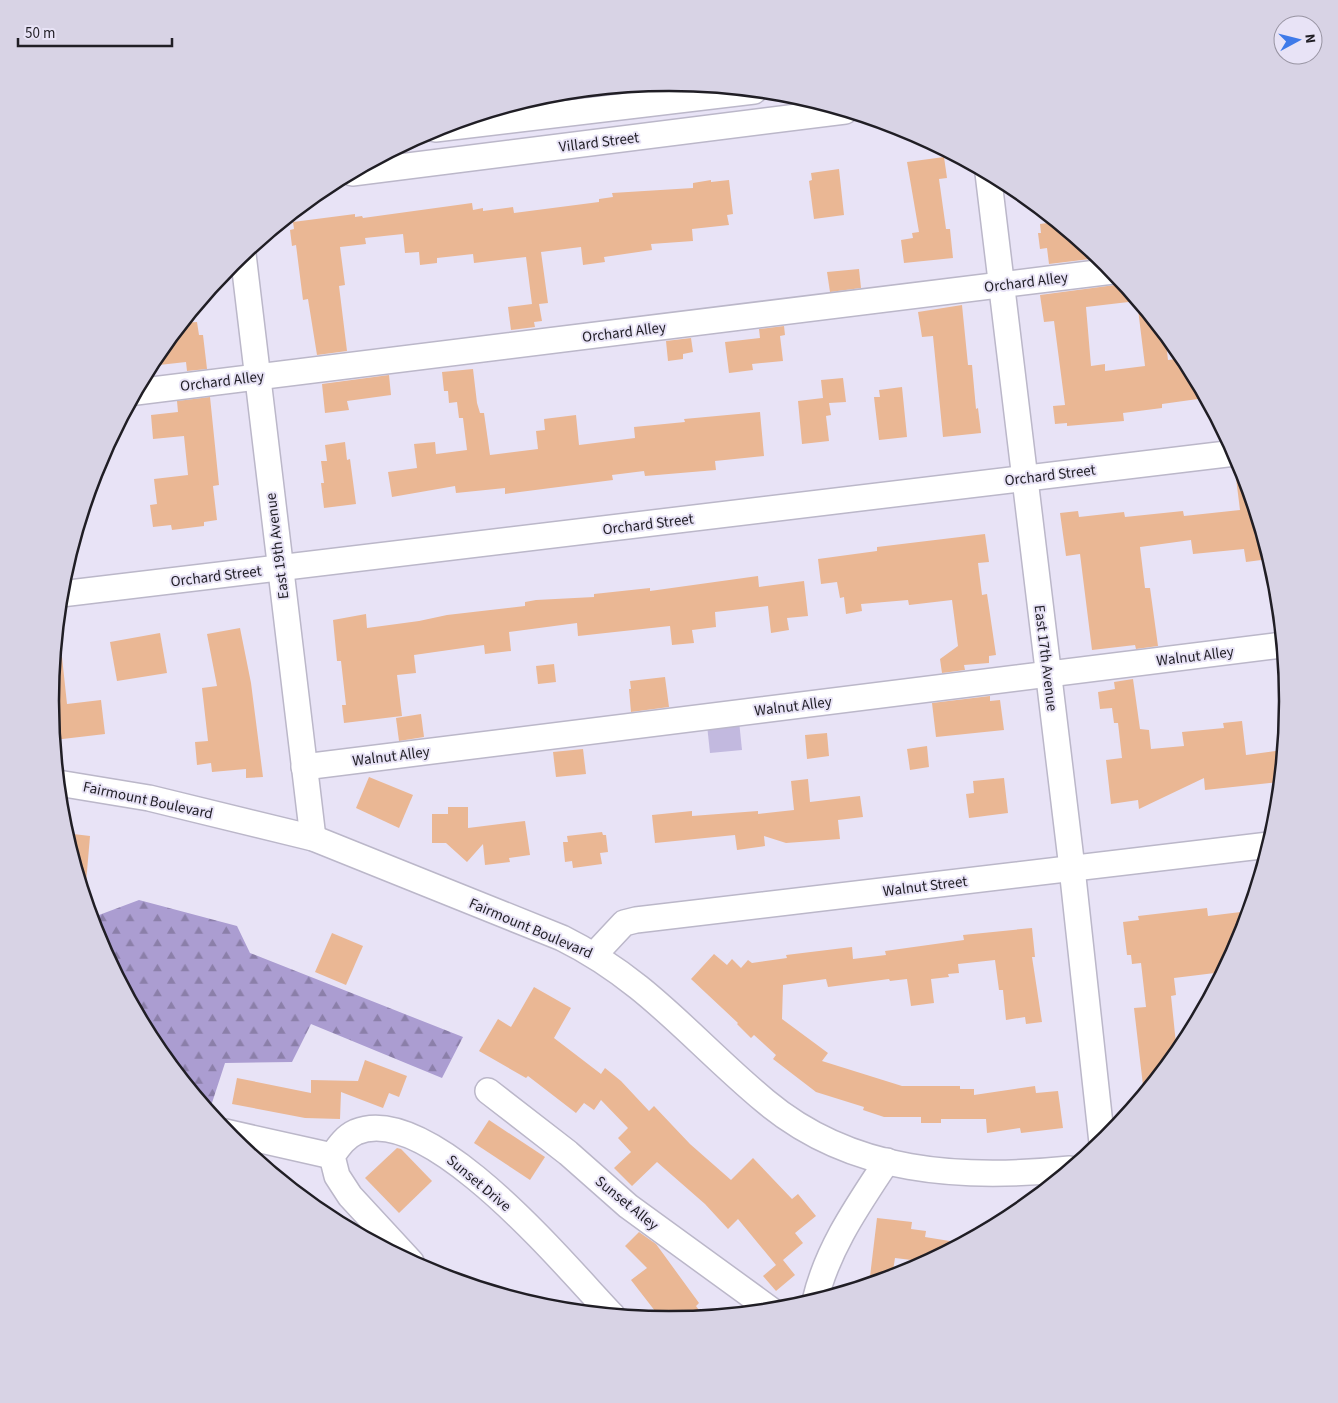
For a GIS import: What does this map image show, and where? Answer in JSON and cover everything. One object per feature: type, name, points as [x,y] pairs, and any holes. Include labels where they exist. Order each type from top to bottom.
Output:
[{"type":"street","points":[[471,125],[726,94]]},
{"type":"street","name":"Villard Street","points":[[370,170],[830,113]]},
{"type":"street","name":"East 17th Avenue","points":[[989,182],[1072,868],[1101,1133]]},
{"type":"street","name":"East 19th Avenue","points":[[244,264],[312,838]]},
{"type":"street","name":"Orchard Alley","points":[[144,391],[1103,272]]},
{"type":"street","name":"Orchard Street","points":[[68,593],[1226,454]]},
{"type":"street","name":"Walnut Alley","points":[[304,767],[1276,646]]},
{"type":"street","name":"Fairmount Boulevard","points":[[64,784],[148,798],[312,838],[553,935],[595,954],[658,1001],[745,1083],[781,1113],[800,1127],[837,1146],[887,1162],[928,1170],[1002,1175],[1058,1171]]},
{"type":"street","name":"Walnut Street","points":[[595,954],[624,922],[636,920],[1262,845]]},
{"type":"street","name":"Sunset Alley","points":[[488,1091],[568,1153],[628,1206],[763,1304]]},
{"type":"street","name":"Sunset Drive","points":[[332,1156],[344,1140],[357,1132],[376,1128],[400,1131],[431,1146],[454,1159],[512,1209],[606,1308]]},
{"type":"street","points":[[240,1135],[332,1156],[337,1176],[350,1196],[399,1249]]},
{"type":"street","points":[[817,1293],[832,1252],[851,1217],[887,1162]]},
{"type":"green space","points":[[139,900],[237,926],[250,953],[463,1037],[442,1078],[311,1024],[292,1062],[225,1063],[211,1105],[162,1041],[141,1007],[122,971],[98,916]]},
{"type":"shaded area","points":[[739,721],[742,750],[710,753],[707,725]]},
{"type":"building","points":[[944,157],[947,178],[939,179],[946,229],[950,229],[953,258],[904,263],[901,240],[913,238],[912,233],[919,232],[907,162]]},
{"type":"building","points":[[839,169],[844,215],[814,219],[809,181],[812,180],[811,173]]},
{"type":"building","points":[[711,180],[711,182],[729,180],[733,214],[727,215],[729,225],[692,229],[693,241],[651,244],[652,250],[604,257],[605,262],[583,265],[581,247],[541,252],[548,303],[539,304],[542,321],[534,322],[535,327],[511,330],[508,307],[532,304],[526,257],[474,263],[473,254],[437,258],[437,263],[420,265],[419,252],[405,253],[403,234],[365,238],[366,244],[340,247],[345,285],[339,286],[347,351],[317,355],[308,299],[303,300],[296,245],[292,246],[290,230],[294,229],[293,222],[355,214],[355,217],[362,216],[363,218],[472,203],[473,210],[483,208],[483,211],[513,207],[514,213],[599,202],[599,199],[613,197],[612,193],[693,188],[693,183]]},
{"type":"building","points":[[1047,223],[1089,259],[1049,264],[1047,248],[1040,249],[1038,233],[1041,233],[1040,224]]},
{"type":"building","points":[[859,269],[861,288],[830,292],[827,272]]},
{"type":"building","points":[[1115,285],[1130,302],[1086,307],[1091,366],[1105,364],[1105,371],[1145,366],[1138,312],[1167,349],[1168,360],[1174,359],[1199,399],[1162,404],[1162,408],[1123,413],[1124,421],[1067,426],[1067,423],[1055,424],[1053,406],[1065,405],[1054,321],[1044,322],[1040,295]]},
{"type":"building","points":[[962,305],[968,365],[972,365],[976,409],[978,408],[981,433],[943,437],[933,336],[922,337],[918,312]]},
{"type":"building","points":[[191,322],[197,322],[199,335],[203,335],[207,369],[187,371],[186,362],[160,365],[185,330]]},
{"type":"building","points":[[784,326],[785,335],[780,336],[783,361],[752,364],[753,370],[729,373],[725,342],[760,338],[759,329]]},
{"type":"building","points":[[691,338],[693,352],[683,354],[683,359],[668,361],[666,341]]},
{"type":"building","points":[[473,369],[477,403],[480,413],[484,413],[490,455],[538,449],[536,431],[545,430],[544,419],[576,415],[579,445],[635,438],[634,427],[685,422],[684,419],[760,412],[764,456],[715,461],[716,470],[645,476],[644,471],[612,475],[613,480],[505,494],[505,488],[456,493],[455,486],[392,497],[388,472],[417,468],[414,444],[435,442],[436,454],[467,450],[463,418],[459,418],[457,402],[449,403],[448,391],[444,391],[442,372]]},
{"type":"building","points":[[389,375],[391,395],[347,401],[349,410],[325,413],[322,384]]},
{"type":"building","points":[[843,378],[846,402],[829,403],[831,415],[826,416],[829,441],[802,444],[798,401],[823,398],[821,380]]},
{"type":"building","points":[[902,387],[907,437],[879,440],[874,397],[880,397],[879,390]]},
{"type":"building","points":[[210,397],[219,485],[213,486],[217,520],[204,522],[204,526],[172,530],[171,525],[153,527],[150,505],[157,504],[154,479],[188,475],[184,436],[153,439],[151,415],[178,412],[177,401]]},
{"type":"building","points":[[345,442],[347,460],[350,459],[356,504],[324,508],[321,483],[324,483],[321,461],[327,461],[325,445]]},
{"type":"building","points":[[1236,478],[1247,505],[1262,560],[1246,562],[1244,549],[1193,554],[1191,540],[1140,547],[1145,588],[1150,588],[1158,646],[1136,649],[1135,645],[1092,650],[1080,554],[1066,556],[1060,513],[1078,511],[1079,517],[1124,512],[1125,517],[1183,511],[1184,516],[1240,510]]},
{"type":"building","points":[[985,534],[989,562],[978,563],[982,595],[987,594],[996,655],[989,656],[989,663],[964,665],[965,670],[942,673],[940,659],[958,646],[952,600],[909,605],[908,600],[861,604],[862,611],[846,614],[844,597],[840,598],[837,582],[821,584],[818,559],[877,551],[877,547]]},
{"type":"building","points":[[758,576],[759,587],[804,581],[808,616],[787,618],[789,630],[771,633],[768,606],[715,612],[716,627],[692,630],[694,643],[672,645],[670,626],[578,636],[577,623],[509,632],[511,651],[485,654],[484,645],[414,655],[416,673],[397,675],[402,716],[344,723],[342,705],[346,705],[341,661],[337,661],[333,620],[366,614],[367,628],[447,615],[525,606],[525,602],[536,600],[594,597],[594,594],[650,588],[650,591]]},
{"type":"building","points":[[240,628],[251,683],[263,777],[246,778],[246,769],[212,772],[211,763],[197,765],[195,742],[208,741],[202,688],[217,686],[207,634]]},
{"type":"building","points":[[160,633],[167,673],[117,681],[110,642]]},
{"type":"building","points":[[60,657],[67,704],[101,700],[105,734],[60,739]]},
{"type":"building","points":[[554,664],[556,682],[538,684],[536,666]]},
{"type":"building","points":[[665,677],[669,707],[631,712],[630,681]]},
{"type":"building","points":[[1133,679],[1140,729],[1149,730],[1151,749],[1184,746],[1182,732],[1224,728],[1223,723],[1242,721],[1246,755],[1277,751],[1274,783],[1205,790],[1204,778],[1139,809],[1138,800],[1111,804],[1106,760],[1122,758],[1118,723],[1114,723],[1112,708],[1100,709],[1098,692],[1115,689],[1114,682]]},
{"type":"building","points":[[990,696],[990,701],[1000,700],[1004,730],[936,737],[932,703]]},
{"type":"building","points":[[421,714],[424,737],[399,741],[396,718]]},
{"type":"building","points":[[827,733],[829,756],[807,759],[805,735]]},
{"type":"building","points":[[927,746],[929,767],[910,770],[907,749]]},
{"type":"building","points":[[583,749],[586,774],[556,777],[553,752]]},
{"type":"building","points":[[369,777],[413,795],[399,828],[356,808]]},
{"type":"building","points":[[1004,778],[1008,813],[969,818],[966,794],[974,793],[973,781]]},
{"type":"building","points":[[808,779],[810,802],[860,796],[863,817],[838,820],[840,839],[786,843],[764,836],[765,846],[737,850],[735,835],[655,843],[652,815],[692,811],[692,816],[758,811],[758,814],[794,810],[791,781]]},
{"type":"building","points":[[448,807],[468,807],[468,828],[525,821],[530,855],[509,858],[510,862],[485,865],[483,844],[467,862],[446,843],[432,843],[432,814],[448,814]]},
{"type":"building","points":[[602,832],[603,835],[606,835],[608,852],[600,853],[602,864],[573,868],[572,861],[565,862],[563,842],[568,842],[567,836]]},
{"type":"building","points":[[73,834],[90,836],[86,881]]},
{"type":"building","points":[[1207,908],[1208,916],[1242,912],[1215,973],[1174,978],[1176,995],[1171,996],[1176,1041],[1143,1085],[1134,1008],[1146,1007],[1141,963],[1132,964],[1131,955],[1127,955],[1123,922],[1139,920],[1138,916]]},
{"type":"building","points":[[1032,928],[1035,957],[1032,957],[1042,1022],[1026,1024],[1025,1017],[1006,1020],[1003,990],[999,990],[995,960],[958,964],[959,973],[948,974],[949,977],[931,979],[934,1003],[911,1006],[907,979],[890,981],[889,979],[828,987],[826,979],[783,985],[782,1019],[828,1053],[822,1061],[902,1086],[960,1086],[960,1089],[974,1089],[974,1095],[1035,1086],[1036,1093],[1058,1091],[1063,1128],[1021,1133],[1020,1128],[987,1133],[986,1119],[941,1119],[941,1123],[921,1123],[921,1117],[884,1117],[863,1110],[864,1107],[816,1092],[773,1059],[776,1055],[754,1035],[751,1038],[738,1023],[691,979],[714,954],[727,965],[732,959],[741,968],[748,960],[752,963],[787,958],[786,955],[852,947],[853,959],[886,955],[885,951],[964,940],[963,935]]},
{"type":"building","points":[[332,933],[363,946],[346,985],[315,972]]},
{"type":"building","points":[[534,987],[571,1008],[554,1038],[601,1074],[605,1068],[621,1081],[649,1111],[654,1106],[690,1144],[731,1180],[753,1158],[792,1199],[798,1194],[816,1216],[795,1233],[803,1243],[783,1260],[795,1275],[776,1291],[763,1276],[776,1265],[738,1219],[728,1229],[705,1204],[657,1162],[632,1186],[614,1168],[631,1152],[618,1138],[628,1128],[601,1100],[594,1110],[584,1103],[576,1113],[528,1076],[526,1078],[479,1051],[498,1019],[511,1027]]},
{"type":"building","points":[[365,1060],[407,1076],[399,1097],[389,1093],[383,1108],[341,1092],[340,1119],[305,1118],[232,1104],[237,1078],[311,1093],[311,1080],[358,1081]]},
{"type":"building","points":[[489,1120],[545,1157],[530,1180],[474,1143]]},
{"type":"building","points":[[397,1148],[401,1149],[432,1181],[399,1213],[365,1178]]},
{"type":"building","points":[[877,1218],[912,1222],[911,1229],[926,1231],[925,1237],[953,1242],[914,1260],[895,1258],[893,1269],[870,1277]]},
{"type":"building","points":[[639,1232],[656,1244],[699,1303],[696,1306],[699,1310],[655,1311],[631,1280],[647,1268],[625,1246]]}]
